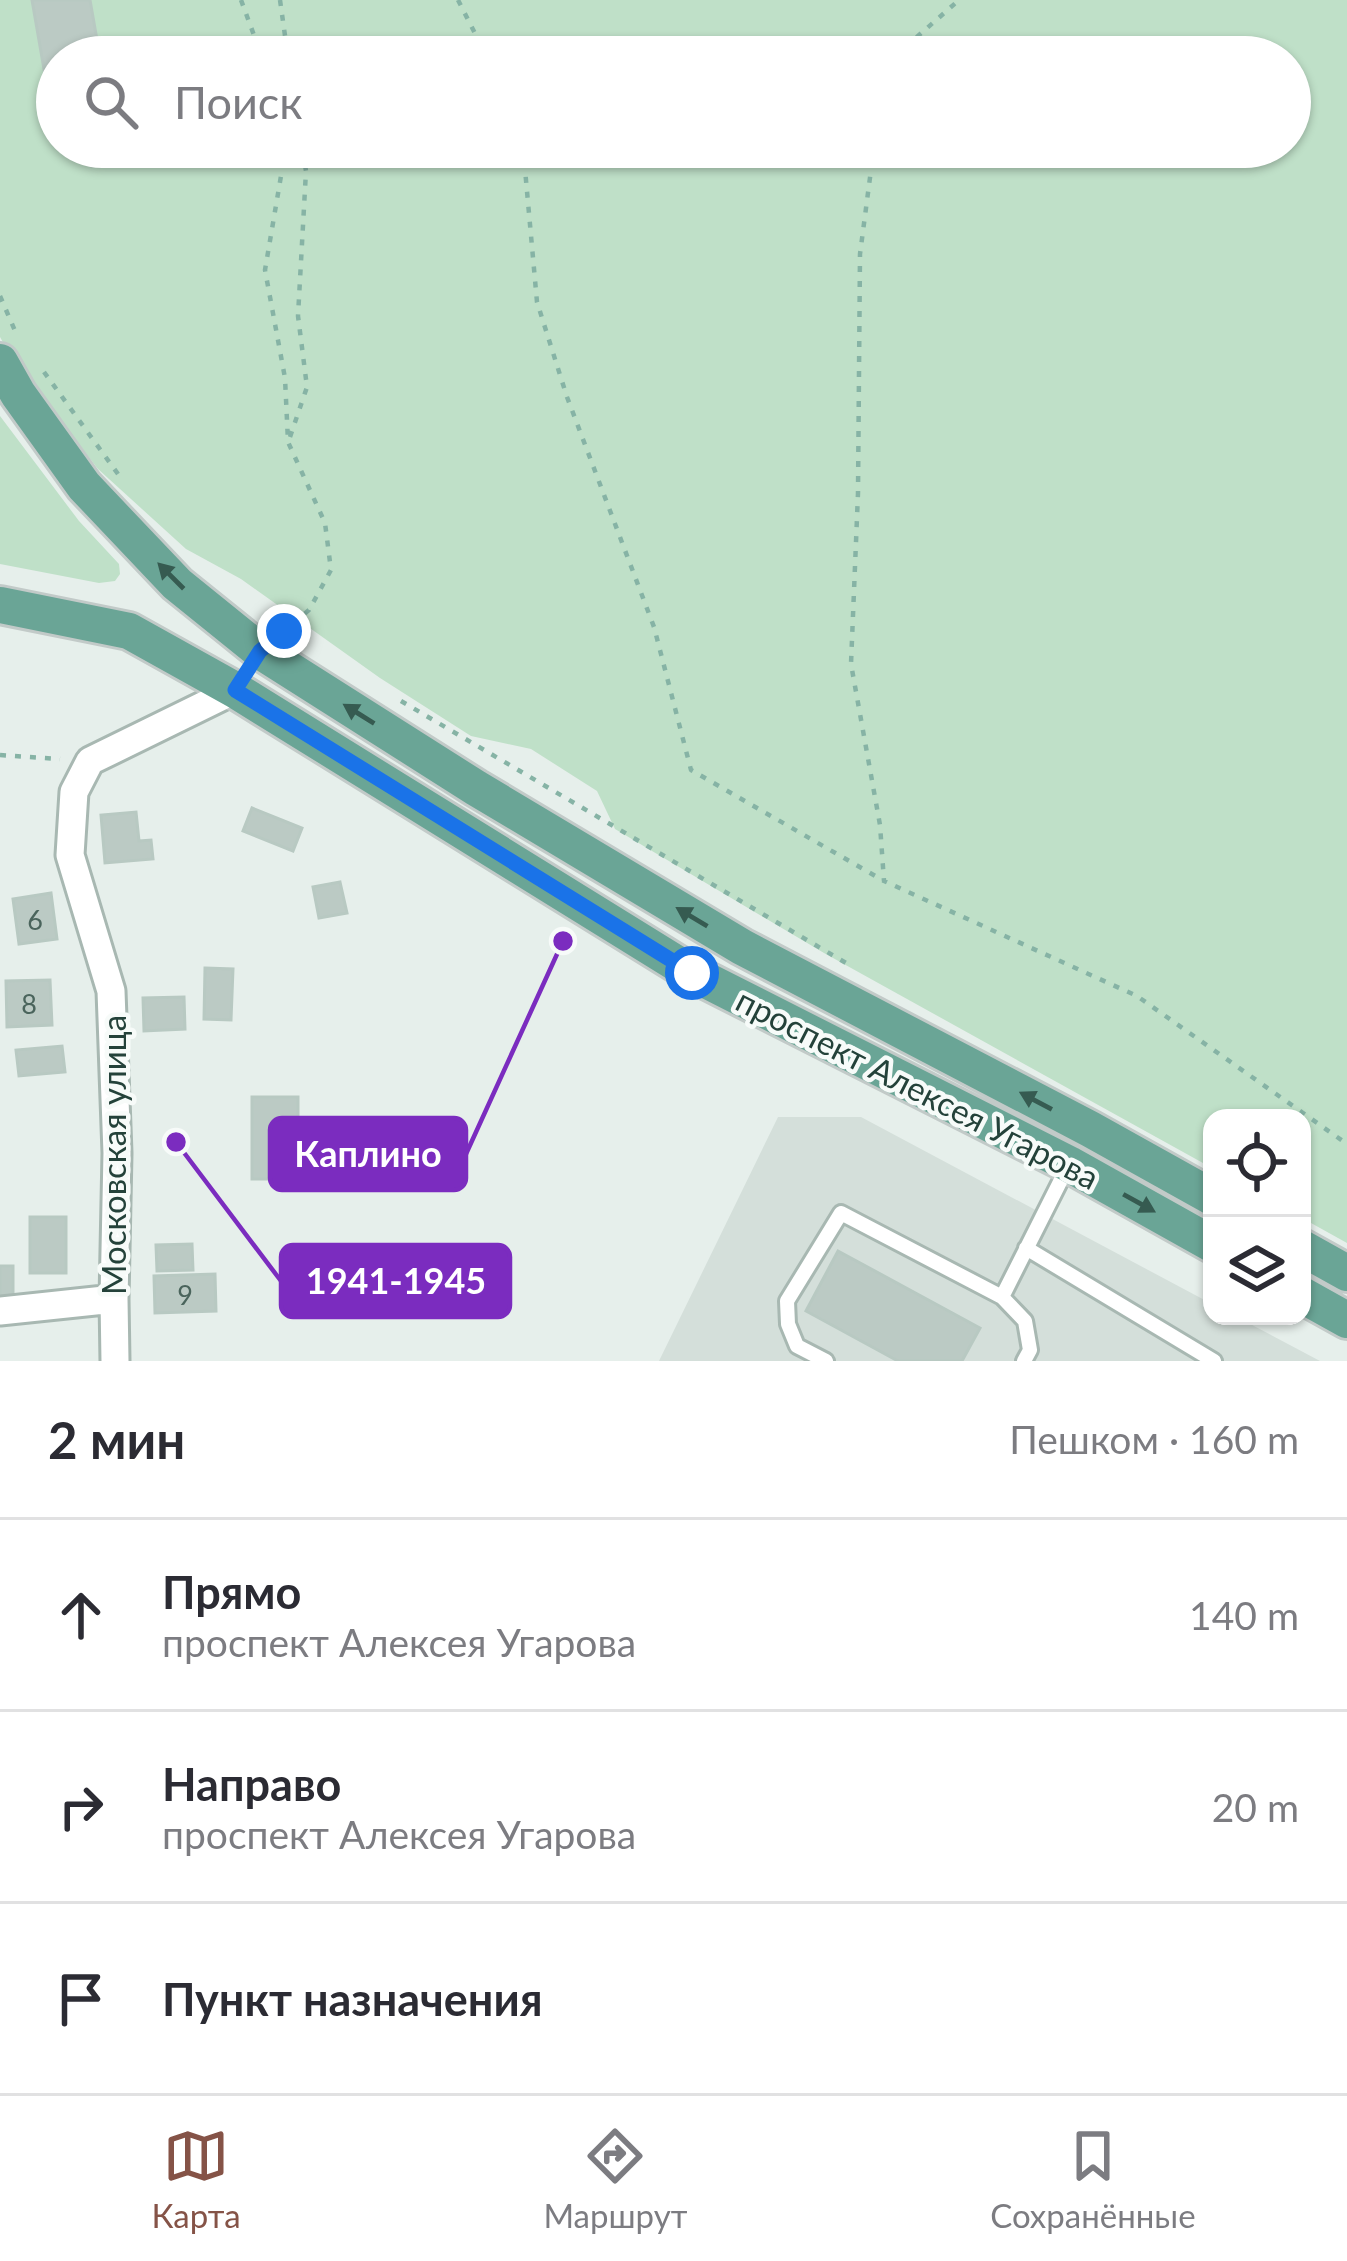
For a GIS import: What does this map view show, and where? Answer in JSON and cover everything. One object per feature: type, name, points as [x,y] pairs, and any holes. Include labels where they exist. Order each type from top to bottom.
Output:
[{"type":"main road","name":"проспект Алексея Угарова","points":[[12,354],[18,394],[84,486],[177,584],[260,651],[476,788],[742,947],[1203,1192]]},
{"type":"main road","name":"проспект Алексея Угарова","points":[[0,605],[129,632],[235,690],[692,973],[1070,1164],[1203,1239]]},
{"type":"main road","points":[[235,690],[260,651]]},
{"type":"main road","points":[[1070,1164],[1090,1129]]},
{"type":"main road","points":[[1311,1253],[1347,1273]]},
{"type":"main road","points":[[1311,1300],[1347,1321]]},
{"type":"street","points":[[90,760],[235,690]]},
{"type":"street","name":"Московская улица","points":[[90,760],[74,792],[70,855],[111,991],[117,1153],[116,1361]]},
{"type":"street","points":[[0,1311],[114,1299]]},
{"type":"lane","points":[[1002,1298],[1070,1164]]},
{"type":"lane","points":[[826,1361],[797,1346],[788,1324],[787,1300],[841,1213],[1002,1298],[1025,1321],[1030,1350],[1024,1361]]},
{"type":"lane","points":[[1026,1248],[1214,1361]]},
{"type":"path","points":[[241,0],[254,36]]},
{"type":"path","points":[[280,0],[285,36]]},
{"type":"path","points":[[458,0],[476,36]]},
{"type":"path","points":[[918,36],[959,0]]},
{"type":"path","points":[[260,651],[309,610],[331,570],[325,523],[288,442],[285,377],[265,270],[281,168]]},
{"type":"path","points":[[288,442],[308,387],[298,316],[306,168]]},
{"type":"path","points":[[526,168],[537,302],[567,397],[654,627],[691,770],[884,881],[1138,996],[1347,1144]]},
{"type":"path","points":[[871,168],[860,254],[851,664],[880,825],[884,881]]},
{"type":"path","points":[[0,296],[11,327],[12,354]]},
{"type":"path","points":[[39,364],[121,477]]},
{"type":"path","points":[[387,692],[854,968]]},
{"type":"path","points":[[0,755],[90,760]]},
{"type":"shaded area","points":[[778,1117],[861,1117],[1203,1299],[1203,1325],[1252,1325],[1320,1361],[659,1361]]},
{"type":"green space","points":[[0,0],[1347,0],[1347,1243],[1311,1223],[1311,1109],[1203,1109],[1203,1163],[824,953],[615,829],[597,791],[531,749],[471,736],[380,678],[241,579],[186,549],[98,469],[0,337]]},
{"type":"green space","points":[[0,416],[79,521],[119,564],[115,581],[99,583],[0,564]]},
{"type":"building","points":[[32,0],[90,0],[96,36],[38,36]]},
{"type":"building","points":[[252,808],[302,828],[293,851],[243,831]]},
{"type":"building","points":[[136,812],[139,841],[151,840],[153,859],[105,863],[101,815]]},
{"type":"building","points":[[340,882],[347,913],[319,918],[313,887]]},
{"type":"building","points":[[51,893],[57,939],[19,944],[13,899]]},
{"type":"building","points":[[205,968],[233,969],[231,1020],[204,1019]]},
{"type":"building","points":[[50,980],[52,1025],[7,1027],[6,981]]},
{"type":"building","points":[[184,997],[185,1029],[144,1031],[143,998]]},
{"type":"building","points":[[62,1046],[65,1072],[19,1076],[16,1050]]},
{"type":"building","points":[[252,1097],[298,1097],[298,1179],[252,1179]]},
{"type":"building","points":[[30,1217],[66,1217],[66,1273],[30,1273]]},
{"type":"building","points":[[192,1244],[193,1270],[157,1271],[156,1245]]},
{"type":"building","points":[[838,1251],[980,1328],[962,1361],[898,1361],[806,1311]]},
{"type":"building","points":[[0,1266],[13,1266],[13,1301],[0,1301]]},
{"type":"building","points":[[215,1274],[216,1311],[155,1313],[154,1276]]},
{"type":"place","name":"Каплино","points":[[563,941]]},
{"type":"place","name":"1941-1945","points":[[176,1142]]},
{"type":"route","points":[[284,631],[260,651],[235,690],[692,973]]}]
